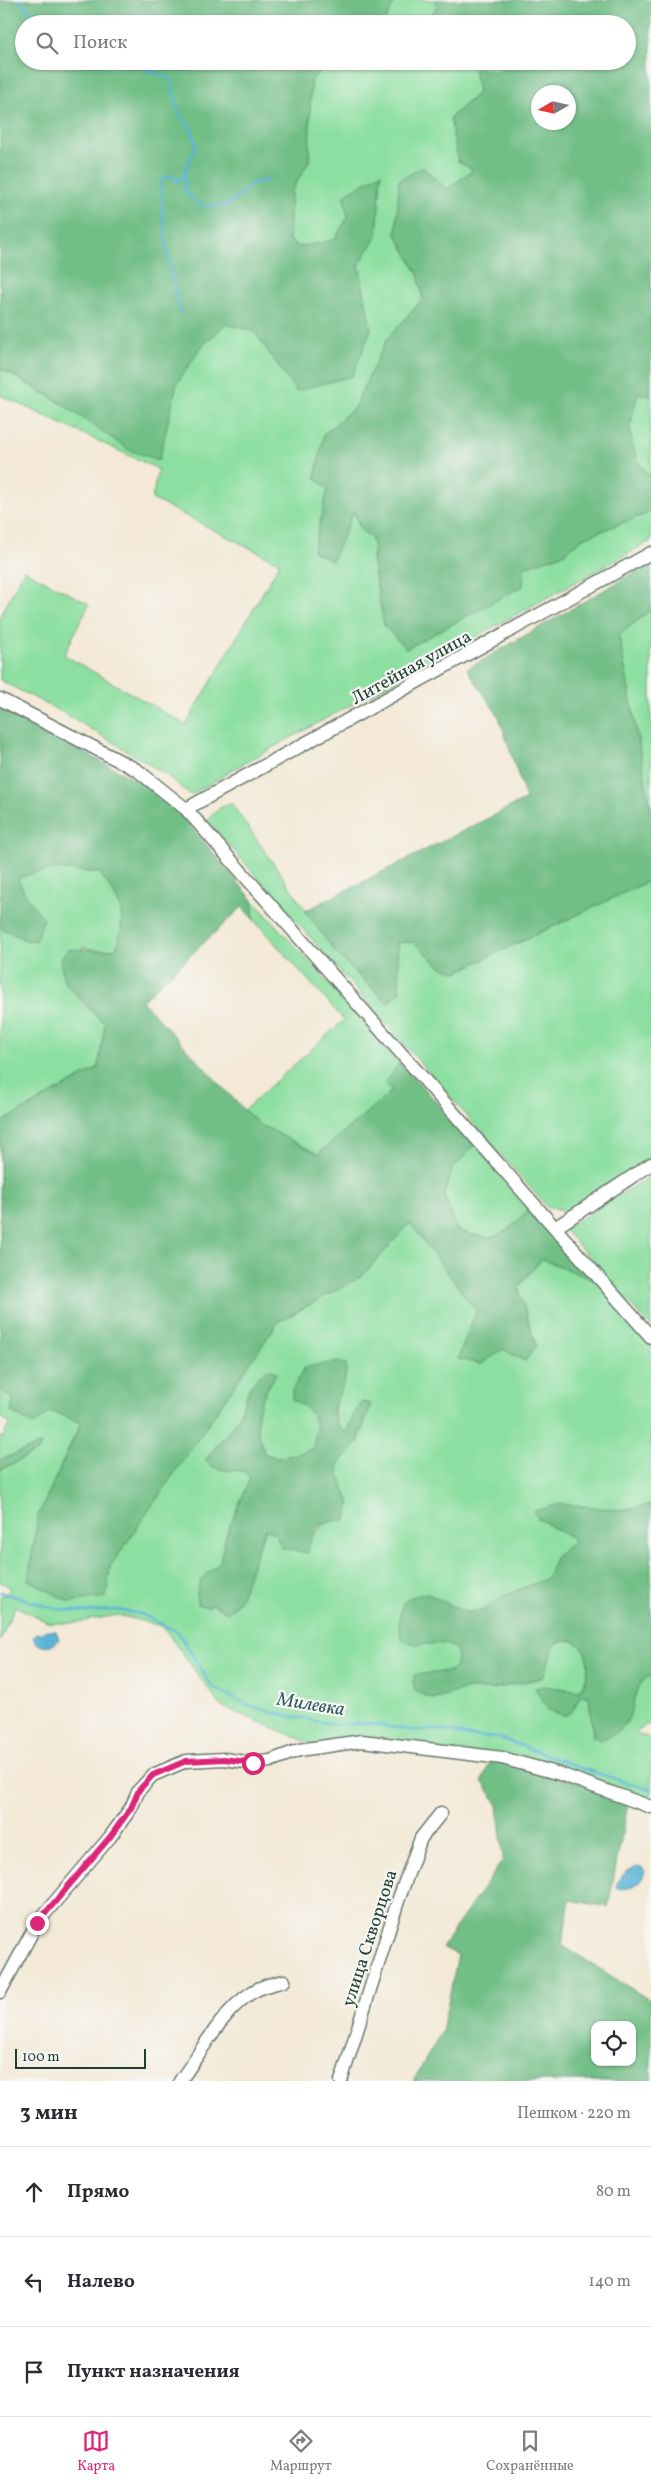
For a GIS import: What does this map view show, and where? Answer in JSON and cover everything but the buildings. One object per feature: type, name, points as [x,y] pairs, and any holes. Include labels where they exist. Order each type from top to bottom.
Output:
[{"type":"street","name":"Литейная улица","points":[[186,809],[651,553]]},
{"type":"street","points":[[0,699],[137,770],[186,809],[651,1337]]},
{"type":"street","points":[[555,1228],[651,1164]]},
{"type":"street","points":[[0,1992],[37,1923],[110,1837],[131,1808],[139,1790],[153,1775],[186,1761],[224,1759],[253,1763],[270,1761],[299,1750],[362,1741],[502,1758],[560,1774],[651,1807]]},
{"type":"street","name":"улица Скворцова","points":[[341,2081],[421,1838],[441,1813]]},
{"type":"street","points":[[180,2081],[234,2007],[250,1993],[265,1986],[284,1981]]},
{"type":"green space","points":[[0,0],[395,0],[388,15],[15,15],[15,70],[322,70],[311,80],[309,161],[291,192],[289,240],[299,247],[334,240],[348,217],[344,195],[381,173],[377,235],[359,265],[371,330],[352,376],[296,391],[254,331],[226,324],[202,346],[177,383],[159,460],[129,450],[52,397],[0,368]]},
{"type":"green space","points":[[395,0],[435,0],[437,7],[431,15],[388,15]]},
{"type":"green space","points":[[435,0],[651,0],[651,396],[638,393],[629,427],[636,460],[651,478],[651,512],[583,538],[563,554],[524,567],[523,586],[406,649],[384,626],[372,558],[374,549],[371,537],[361,530],[354,511],[332,561],[313,551],[328,489],[315,478],[324,434],[354,408],[387,339],[423,299],[418,274],[396,234],[399,180],[423,167],[447,189],[473,170],[458,161],[450,118],[478,93],[474,70],[495,72],[500,70],[636,70],[636,15],[431,15],[437,7]]},
{"type":"green space","points":[[322,70],[500,70],[495,72],[478,93],[450,118],[473,170],[447,189],[396,234],[418,274],[423,299],[387,339],[354,408],[324,434],[328,489],[313,551],[332,560],[353,510],[361,530],[371,537],[374,549],[372,558],[384,625],[524,567],[563,554],[583,538],[651,512],[651,541],[241,765],[191,795],[165,774],[73,718],[0,680],[0,617],[24,570],[89,604],[64,655],[186,725],[280,563],[152,499],[158,469],[0,395],[0,368],[159,460],[177,383],[202,346],[226,324],[254,331],[296,391],[371,330],[359,265],[377,235],[381,174],[344,195],[348,217],[334,240],[299,247],[289,240],[291,192],[309,161],[311,80]]},
{"type":"green space","points":[[638,393],[651,396],[651,478],[637,457],[631,438],[632,418]]},
{"type":"green space","points":[[651,563],[651,610],[619,635],[651,812],[651,880],[456,972],[440,966],[414,942],[397,943],[400,992],[387,1003],[336,953],[305,911],[526,799],[499,717],[467,669]]},
{"type":"green space","points":[[651,610],[651,812],[619,635]]},
{"type":"green space","points":[[0,708],[155,790],[181,815],[252,899],[254,920],[242,907],[142,1001],[244,1110],[259,1124],[318,1154],[392,1091],[385,1082],[400,1062],[475,1144],[453,1168],[444,1194],[457,1230],[481,1237],[498,1235],[512,1226],[530,1208],[603,1284],[542,1259],[518,1287],[536,1346],[525,1361],[503,1349],[481,1364],[458,1359],[476,1311],[410,1223],[362,1276],[278,1322],[110,1567],[106,1597],[69,1602],[28,1580],[38,1516],[81,1423],[51,1411],[34,1425],[11,1412],[13,1398],[0,1390],[0,1123],[98,1068],[105,1024],[64,982],[60,959],[67,950],[117,948],[122,916],[113,892],[100,873],[49,870],[18,879],[29,900],[44,918],[36,941],[25,940],[0,927]]},
{"type":"green space","points":[[231,803],[336,953],[387,1003],[400,992],[397,943],[414,942],[440,966],[457,972],[651,880],[651,1158],[569,1211],[547,1207],[207,820],[220,808]]},
{"type":"green space","points":[[59,868],[100,873],[113,892],[122,916],[117,948],[103,952],[83,947],[77,998],[105,1024],[98,1068],[0,1123],[0,927],[5,931],[44,918],[29,900],[18,879],[36,871]]},
{"type":"green space","points":[[252,899],[400,1062],[385,1082],[392,1091],[318,1154],[259,1124],[244,1110],[344,1020],[254,920]]},
{"type":"green space","points":[[475,1144],[530,1208],[512,1226],[498,1235],[490,1237],[481,1237],[457,1230],[444,1194],[453,1168]]},
{"type":"green space","points":[[651,1176],[651,1327],[564,1229]]},
{"type":"green space","points":[[410,1223],[477,1311],[458,1359],[481,1364],[503,1349],[525,1361],[536,1346],[518,1287],[542,1259],[603,1284],[651,1345],[651,1505],[620,1510],[561,1504],[537,1518],[560,1530],[575,1541],[555,1557],[550,1573],[544,1580],[503,1596],[482,1612],[465,1612],[426,1593],[417,1644],[443,1643],[453,1647],[457,1651],[457,1667],[449,1671],[414,1676],[433,1699],[466,1689],[493,1689],[542,1678],[555,1644],[566,1641],[574,1642],[581,1646],[587,1662],[587,1672],[579,1691],[544,1686],[556,1714],[569,1713],[580,1696],[589,1696],[593,1736],[628,1720],[637,1689],[651,1675],[651,1725],[648,1724],[635,1732],[651,1739],[651,1807],[493,1755],[392,1746],[317,1746],[221,1706],[162,1626],[118,1615],[73,1623],[49,1623],[15,1606],[0,1642],[0,1596],[7,1595],[10,1587],[0,1582],[0,1470],[38,1451],[41,1444],[0,1460],[0,1437],[3,1437],[10,1423],[0,1417],[0,1390],[13,1398],[81,1422],[38,1516],[106,1597],[110,1567],[278,1322],[362,1276]],"holes":[[[277,1373],[261,1402],[257,1419],[264,1453],[282,1457],[313,1448],[316,1431],[314,1419],[307,1408],[292,1399],[345,1380],[336,1401],[335,1414],[336,1421],[346,1433],[356,1409],[362,1402],[370,1405],[357,1445],[339,1463],[338,1472],[350,1504],[310,1537],[308,1553],[266,1529],[228,1613],[214,1604],[201,1579],[220,1562],[226,1535],[250,1478],[244,1471],[219,1469],[205,1460],[238,1419],[250,1385]]]},
{"type":"green space","points":[[338,1362],[346,1364],[345,1380],[333,1414],[334,1420],[339,1427],[346,1433],[356,1409],[362,1402],[371,1404],[357,1445],[339,1463],[338,1472],[350,1504],[346,1520],[330,1522],[319,1528],[312,1537],[308,1553],[282,1548],[275,1533],[266,1529],[240,1600],[228,1613],[214,1604],[206,1607],[198,1604],[196,1596],[201,1579],[220,1562],[226,1535],[250,1478],[244,1471],[218,1469],[205,1461],[237,1420],[256,1378],[269,1369],[277,1372],[261,1401],[257,1419],[264,1453],[275,1457],[282,1457],[313,1448],[316,1431],[314,1419],[306,1408],[292,1399],[292,1391],[305,1367]]},
{"type":"green space","points":[[41,1444],[38,1451],[0,1470],[0,1460]]},
{"type":"green space","points":[[561,1504],[620,1510],[651,1505],[651,1675],[645,1679],[638,1689],[631,1713],[623,1727],[613,1735],[600,1740],[593,1736],[589,1696],[580,1696],[572,1712],[564,1716],[548,1710],[535,1688],[544,1686],[579,1691],[585,1682],[588,1663],[581,1646],[574,1642],[565,1641],[555,1644],[543,1677],[493,1689],[466,1689],[433,1699],[416,1692],[413,1684],[414,1675],[449,1671],[456,1667],[457,1651],[448,1645],[438,1643],[416,1644],[401,1639],[399,1622],[402,1604],[408,1598],[426,1593],[465,1612],[482,1611],[503,1596],[544,1580],[550,1573],[555,1557],[575,1541],[540,1519],[533,1511]]},
{"type":"green space","points":[[493,1755],[629,1799],[608,1907],[570,1900],[562,1945],[651,2001],[651,2081],[413,2081],[442,2031],[458,1955],[442,1947],[503,1860],[498,1805],[482,1781]]},
{"type":"water","points":[[46,1630],[56,1631],[59,1639],[53,1645],[45,1647],[38,1644],[33,1637],[37,1633],[40,1634]]},
{"type":"water","points":[[637,1866],[642,1867],[645,1871],[642,1880],[630,1887],[616,1888],[621,1877]]},
{"type":"waterway","points":[[19,0],[34,15]]},
{"type":"waterway","points":[[147,70],[171,79],[178,112],[192,130],[196,146],[185,170],[185,192],[203,206],[227,205],[253,183],[269,180]]},
{"type":"waterway","points":[[180,313],[167,252],[160,181],[169,176],[177,181],[185,174]]},
{"type":"waterway","name":"Милевка","points":[[0,1592],[56,1609],[86,1612],[117,1610],[141,1614],[178,1632],[212,1687],[248,1705],[274,1713],[337,1725],[366,1723],[411,1730],[442,1730],[469,1736],[500,1738],[581,1768],[651,1790]]},
{"type":"route","points":[[37,1923],[110,1837],[131,1808],[139,1790],[153,1775],[186,1761],[224,1759],[253,1763]]}]
